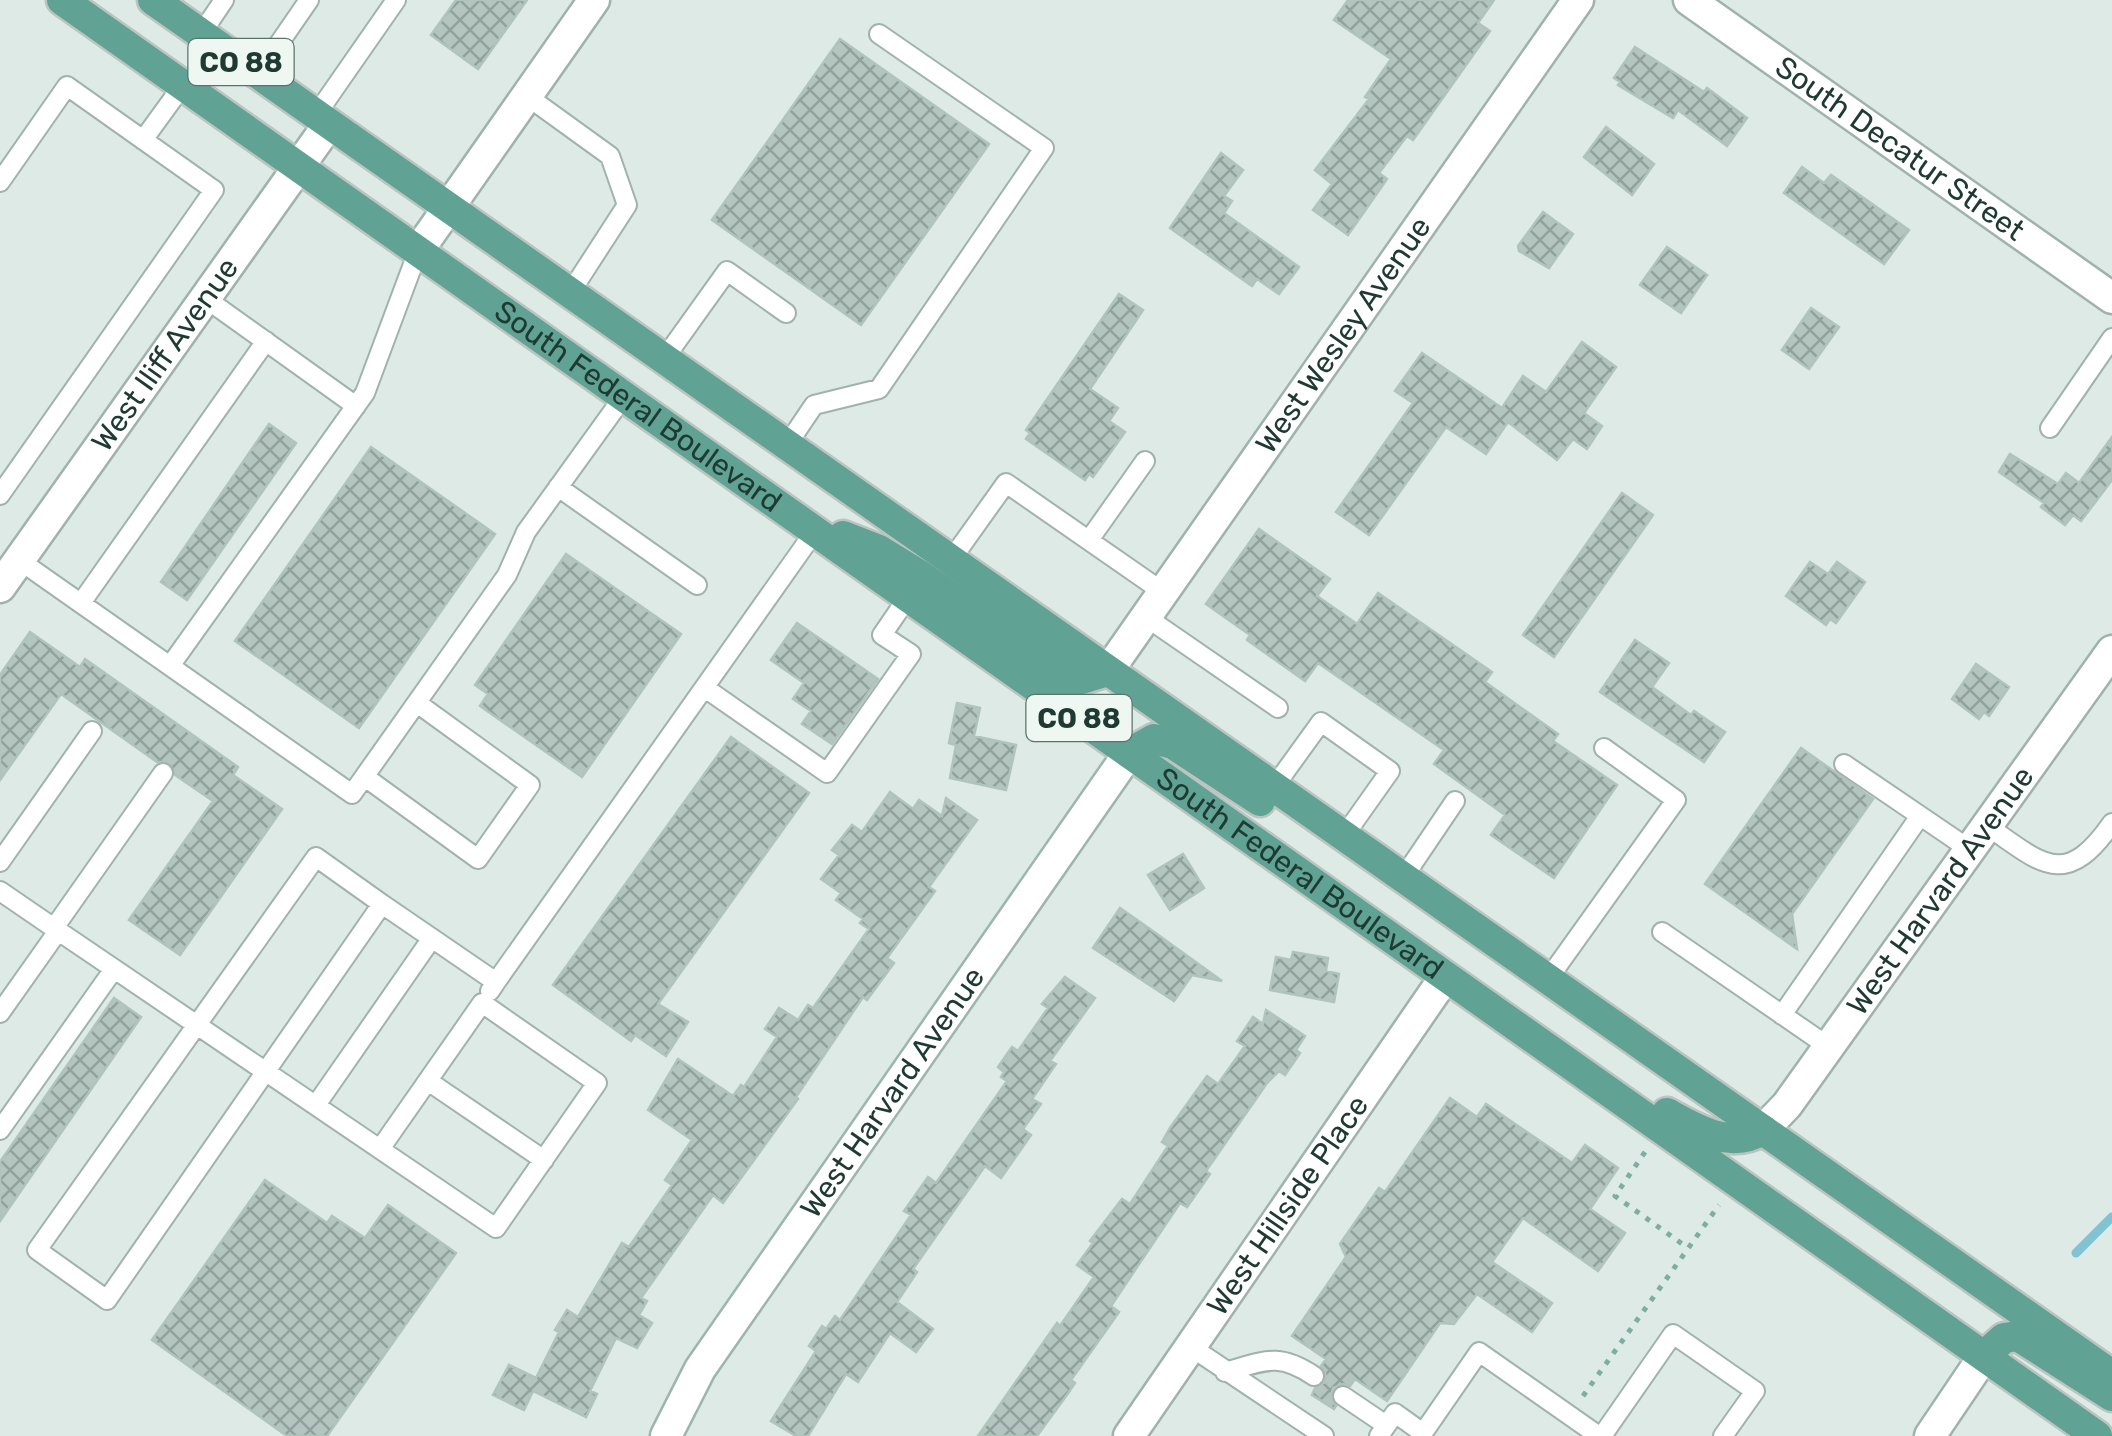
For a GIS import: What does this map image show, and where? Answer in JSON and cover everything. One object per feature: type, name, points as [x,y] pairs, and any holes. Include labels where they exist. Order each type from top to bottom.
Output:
[{"type":"main road","name":"South Federal Boulevard","points":[[62,0],[2096,1436]]},
{"type":"main road","name":"South Federal Boulevard","points":[[153,0],[2112,1375]]},
{"type":"main road","points":[[815,532],[850,536],[879,550],[1075,681],[1108,671]]},
{"type":"main road","points":[[1129,753],[1154,739],[1173,744],[1315,837],[1395,872]]},
{"type":"main road","points":[[1562,1059],[1705,1134],[1728,1139],[1762,1130]]},
{"type":"main road","points":[[1984,1356],[2004,1338],[2018,1336],[2112,1396]]},
{"type":"street","points":[[418,252],[594,0]]},
{"type":"street","name":"West Wesley Avenue","points":[[1108,671],[1578,0]]},
{"type":"street","name":"South Decatur Street","points":[[1688,0],[2112,298]]},
{"type":"street","name":"West Iliff Avenue","points":[[0,586],[298,167],[323,119]]},
{"type":"street","name":"West Harvard Avenue","points":[[1762,1130],[1787,1105],[2108,666]]},
{"type":"street","name":"West Harvard Avenue","points":[[666,1436],[700,1370],[1129,753]]},
{"type":"street","name":"West Hillside Place","points":[[1129,1436],[1446,976]]},
{"type":"street","points":[[1930,1436],[1984,1356]]},
{"type":"lane","points":[[201,34],[224,0]]},
{"type":"lane","points":[[258,74],[309,0]]},
{"type":"lane","points":[[323,119],[396,0]]},
{"type":"lane","points":[[786,445],[814,406],[879,389],[1044,148],[880,34]]},
{"type":"lane","points":[[143,140],[182,85]]},
{"type":"lane","points":[[0,182],[67,86],[214,190],[0,495]]},
{"type":"lane","points":[[526,96],[610,156],[627,205],[570,293]]},
{"type":"lane","points":[[170,666],[365,393],[418,252]]},
{"type":"lane","points":[[664,359],[727,271],[786,313]]},
{"type":"lane","points":[[206,298],[356,406]]},
{"type":"lane","points":[[2050,428],[2112,338]]},
{"type":"lane","points":[[81,603],[266,342]]},
{"type":"lane","points":[[19,560],[352,794],[507,576],[526,532],[624,396]]},
{"type":"lane","points":[[1089,540],[1145,461]]},
{"type":"lane","points":[[950,560],[1006,483],[1089,540],[1154,604],[1278,708]]},
{"type":"lane","points":[[558,487],[697,585]]},
{"type":"lane","points":[[380,1149],[815,532]]},
{"type":"lane","points":[[705,688],[828,772],[910,654],[882,635],[908,597]]},
{"type":"lane","points":[[364,777],[478,859],[530,785],[417,702]]},
{"type":"lane","points":[[1274,787],[1321,722],[1390,771],[1344,836]]},
{"type":"lane","points":[[0,862],[92,731]]},
{"type":"lane","points":[[1548,980],[1676,800],[1604,748]]},
{"type":"lane","points":[[1844,764],[1920,816],[2057,866],[2076,862],[2099,841],[2112,822]]},
{"type":"lane","points":[[0,1013],[163,773]]},
{"type":"lane","points":[[1395,872],[1456,801]]},
{"type":"lane","points":[[1782,1015],[1920,816]]},
{"type":"lane","points":[[382,904],[107,1300],[36,1250],[316,857],[496,982]]},
{"type":"lane","points":[[0,891],[496,1228],[597,1083],[482,1003]]},
{"type":"lane","points":[[1662,932],[1830,1046]]},
{"type":"lane","points":[[316,1105],[432,938]]},
{"type":"lane","points":[[0,1130],[114,969]]},
{"type":"lane","points":[[428,1081],[544,1160]]},
{"type":"lane","points":[[1344,1396],[1382,1430],[1394,1413],[1425,1434],[1480,1352],[1601,1436],[1673,1334],[1755,1391],[1723,1436]]},
{"type":"lane","points":[[1190,1347],[1324,1436]]},
{"type":"lane","points":[[1226,1372],[1269,1360],[1293,1362],[1314,1376]]},
{"type":"path","points":[[1646,1152],[1615,1196],[1689,1248]]},
{"type":"path","points":[[1570,1415],[1736,1181]]},
{"type":"building","points":[[456,0],[527,0],[478,69],[431,35]]},
{"type":"building","points":[[1348,0],[1494,0],[1478,23],[1490,31],[1413,140],[1407,136],[1379,173],[1387,179],[1348,235],[1313,210],[1332,184],[1315,170],[1369,99],[1365,97],[1391,59],[1334,20]]},
{"type":"building","points":[[840,39],[989,144],[861,325],[712,220]]},
{"type":"building","points":[[1635,47],[1704,92],[1707,88],[1747,118],[1727,146],[1678,110],[1673,118],[1618,85],[1620,82],[1614,78]]},
{"type":"building","points":[[1606,127],[1654,164],[1632,195],[1584,157]]},
{"type":"building","points":[[1221,153],[1243,170],[1224,196],[1232,201],[1224,213],[1299,267],[1279,294],[1257,279],[1252,286],[1170,228]]},
{"type":"building","points":[[1802,167],[1824,183],[1831,175],[1909,230],[1884,264],[1784,193]]},
{"type":"building","points":[[1543,212],[1573,234],[1549,268],[1519,251],[1518,246]]},
{"type":"building","points":[[1667,247],[1707,275],[1681,313],[1640,285]]},
{"type":"building","points":[[1119,294],[1143,310],[1090,389],[1118,408],[1109,421],[1125,432],[1093,477],[1089,474],[1085,480],[1026,439],[1030,433],[1026,430]]},
{"type":"building","points":[[1811,308],[1839,327],[1809,369],[1782,350]]},
{"type":"building","points":[[1582,342],[1616,367],[1584,413],[1602,426],[1587,449],[1573,439],[1557,460],[1508,422],[1486,454],[1446,427],[1369,535],[1336,512],[1413,403],[1395,391],[1422,353],[1502,408],[1523,376],[1546,392]]},
{"type":"building","points":[[269,424],[296,443],[187,600],[161,582]]},
{"type":"building","points":[[2112,437],[2112,480],[2081,521],[2073,515],[2065,525],[2041,507],[2044,503],[1999,472],[2010,454],[2058,484],[2066,473],[2079,483]]},
{"type":"building","points":[[371,447],[495,534],[359,728],[235,641]]},
{"type":"building","points":[[1622,493],[1653,515],[1554,657],[1523,635]]},
{"type":"building","points":[[1259,529],[1330,579],[1317,596],[1357,624],[1378,593],[1492,672],[1485,682],[1558,734],[1553,741],[1617,785],[1554,878],[1491,835],[1505,815],[1434,764],[1444,750],[1318,663],[1305,681],[1247,640],[1250,635],[1206,604]]},
{"type":"building","points":[[566,554],[681,634],[582,777],[480,706],[488,694],[475,685]]},
{"type":"building","points":[[1810,562],[1828,574],[1837,562],[1865,582],[1836,623],[1830,619],[1826,625],[1786,596]]},
{"type":"building","points":[[797,623],[878,679],[832,744],[802,724],[811,711],[793,699],[804,683],[771,660]]},
{"type":"building","points":[[30,632],[80,667],[85,659],[238,767],[233,775],[282,809],[180,955],[129,920],[213,801],[175,775],[169,762],[157,762],[61,694],[0,780],[0,675]]},
{"type":"building","points":[[1635,640],[1669,663],[1652,687],[1691,715],[1694,711],[1725,732],[1704,762],[1600,692]]},
{"type":"building","points":[[1976,664],[2009,687],[1989,716],[1984,712],[1979,719],[1952,699]]},
{"type":"building","points":[[957,703],[980,708],[974,736],[1016,745],[1006,790],[950,778],[956,745],[949,743]]},
{"type":"building","points":[[731,737],[809,793],[658,1004],[688,1022],[666,1056],[635,1035],[631,1041],[553,985]]},
{"type":"building","points":[[1801,748],[1873,799],[1792,914],[1797,949],[1705,884]]},
{"type":"building","points":[[890,792],[913,809],[919,800],[942,816],[946,798],[977,820],[929,887],[935,891],[887,958],[894,963],[867,1000],[863,997],[798,1099],[723,1203],[713,1195],[641,1298],[647,1301],[639,1315],[652,1323],[637,1348],[616,1338],[590,1391],[597,1394],[586,1417],[533,1391],[524,1410],[493,1395],[509,1365],[536,1378],[567,1310],[578,1317],[622,1243],[629,1247],[672,1185],[665,1180],[692,1140],[648,1110],[678,1059],[733,1096],[741,1085],[744,1087],[777,1037],[765,1029],[779,1008],[798,1020],[808,1005],[813,1008],[869,929],[860,923],[863,919],[836,900],[841,893],[821,879],[839,855],[832,850],[852,825],[862,832]]},
{"type":"building","points":[[1183,854],[1204,888],[1170,910],[1148,875]]},
{"type":"building","points":[[1120,908],[1222,981],[1192,975],[1174,1001],[1093,948]]},
{"type":"building","points":[[1293,952],[1328,958],[1326,971],[1339,974],[1334,1002],[1270,990],[1276,957],[1291,960]]},
{"type":"building","points":[[1065,977],[1095,998],[1050,1061],[1056,1064],[1032,1099],[1041,1104],[1023,1129],[1031,1135],[1001,1178],[985,1166],[913,1269],[917,1272],[897,1302],[933,1329],[916,1352],[890,1333],[858,1382],[846,1374],[808,1436],[796,1436],[771,1421],[816,1351],[809,1346],[822,1326],[826,1329],[835,1316],[840,1320],[911,1215],[904,1211],[928,1177],[936,1183],[1007,1081],[998,1067],[1012,1047],[1018,1051],[1048,1008],[1042,1004]]},
{"type":"building","points":[[114,998],[141,1017],[0,1221],[0,1162]]},
{"type":"building","points":[[1266,1010],[1305,1036],[1296,1050],[1300,1053],[1285,1075],[1279,1071],[1267,1083],[1206,1171],[1210,1174],[1187,1207],[1180,1203],[1111,1306],[1119,1312],[1037,1436],[978,1436],[1094,1277],[1077,1265],[1093,1243],[1090,1241],[1122,1199],[1130,1204],[1168,1146],[1162,1142],[1170,1128],[1207,1076],[1218,1084],[1245,1046],[1237,1041],[1253,1017],[1263,1024]]},
{"type":"building","points":[[1450,1098],[1477,1117],[1486,1104],[1572,1163],[1585,1145],[1618,1168],[1590,1209],[1625,1233],[1598,1271],[1523,1218],[1492,1262],[1552,1303],[1532,1332],[1477,1294],[1454,1324],[1440,1323],[1387,1401],[1355,1379],[1350,1386],[1333,1388],[1334,1409],[1312,1395],[1325,1382],[1321,1366],[1326,1359],[1292,1336],[1346,1257],[1340,1244],[1379,1188],[1385,1192]]},
{"type":"building","points":[[265,1180],[327,1223],[332,1216],[365,1238],[388,1205],[456,1253],[327,1436],[287,1436],[152,1340]]},
{"type":"waterway","points":[[2076,1253],[2112,1217]]}]
